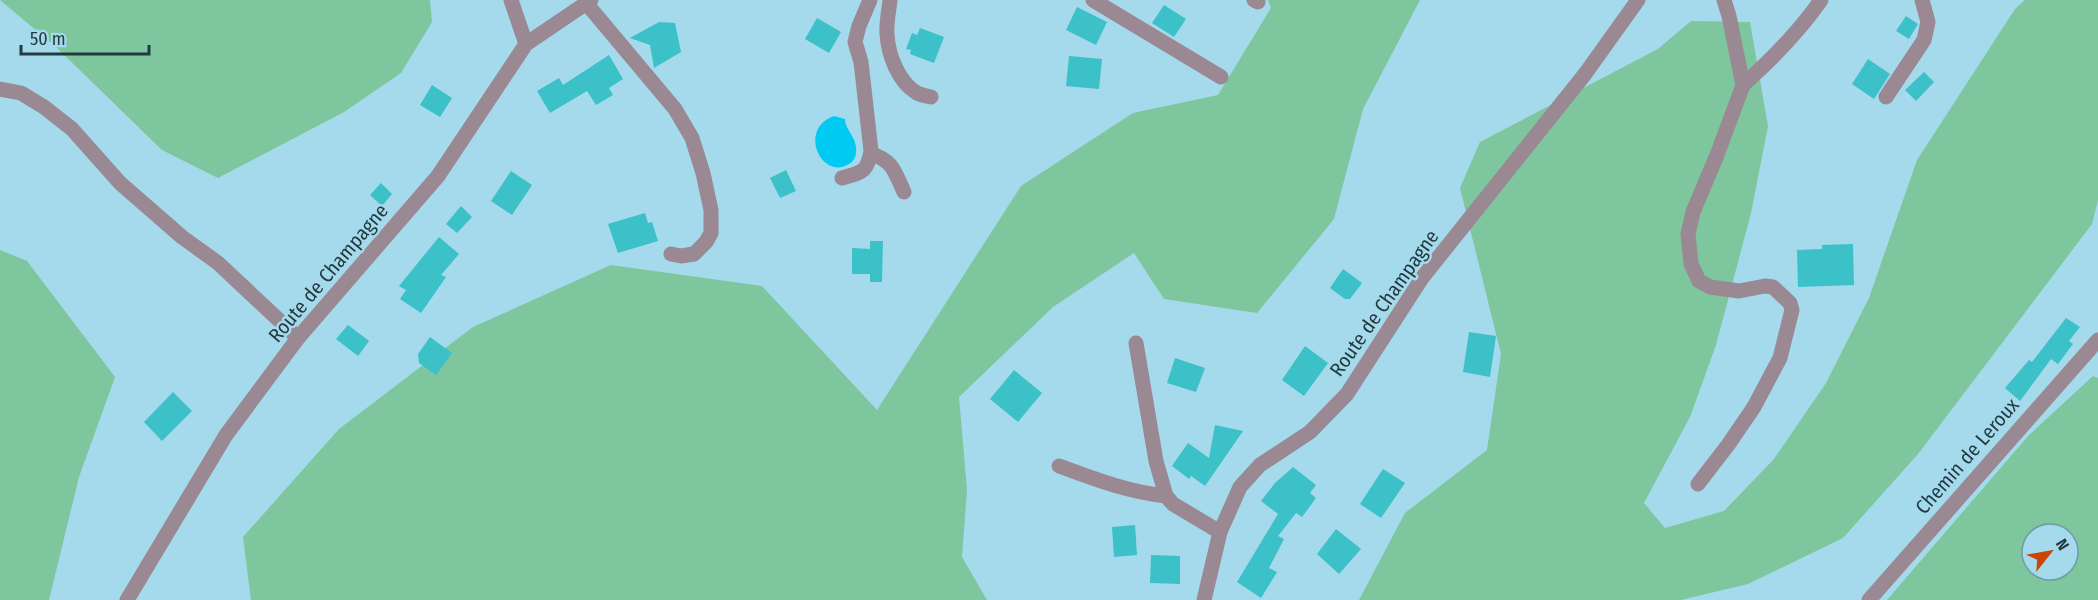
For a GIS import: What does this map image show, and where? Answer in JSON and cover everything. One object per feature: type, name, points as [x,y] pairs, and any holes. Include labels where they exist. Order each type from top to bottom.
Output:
[{"type":"street","points":[[511,0],[526,44]]},
{"type":"street","points":[[842,177],[862,172],[868,166],[871,153],[861,62],[855,42],[870,0]]},
{"type":"street","points":[[890,0],[886,32],[890,51],[899,73],[909,87],[917,93],[931,97]]},
{"type":"street","points":[[1093,0],[1221,77]]},
{"type":"street","name":"Route de Champagne","points":[[1204,600],[1220,532],[1240,487],[1260,465],[1310,432],[1347,394],[1422,278],[1585,74],[1638,0]]},
{"type":"street","points":[[1724,0],[1743,85]]},
{"type":"street","points":[[1698,484],[1754,407],[1780,358],[1792,310],[1790,303],[1773,287],[1766,286],[1740,291],[1710,287],[1699,281],[1691,264],[1688,234],[1693,212],[1725,136],[1743,85],[1777,54],[1821,0]]},
{"type":"street","points":[[1886,97],[1924,40],[1928,22],[1922,0]]},
{"type":"street","points":[[588,2],[675,109],[694,147],[703,173],[711,210],[711,233],[694,254],[681,256],[671,254]]},
{"type":"street","name":"Route de Champagne","points":[[127,600],[226,435],[298,338],[438,176],[526,44],[588,2]]},
{"type":"street","points":[[0,89],[21,93],[44,107],[72,129],[120,183],[182,237],[218,263],[298,338]]},
{"type":"street","points":[[871,153],[883,157],[890,163],[904,192]]},
{"type":"street","name":"Chemin de Leroux","points":[[1869,600],[2098,340]]},
{"type":"street","points":[[1136,343],[1156,461],[1166,496],[1173,504],[1220,532]]},
{"type":"street","points":[[1059,466],[1113,486],[1166,496]]},
{"type":"green space","points":[[0,0],[430,0],[432,22],[401,73],[344,112],[218,178],[162,150],[56,47]]},
{"type":"green space","points":[[1268,0],[1420,0],[1363,109],[1334,219],[1257,313],[1164,299],[1134,253],[1053,307],[959,397],[967,490],[962,557],[987,600],[251,600],[243,537],[339,429],[473,327],[611,265],[762,286],[877,410],[1021,186],[1133,113],[1218,95],[1271,8]]},
{"type":"green space","points":[[2025,0],[2098,0],[2098,200],[2092,224],[1918,454],[1843,538],[1748,584],[1681,600],[1359,600],[1405,513],[1487,450],[1501,354],[1460,188],[1480,142],[1658,49],[1691,21],[1750,22],[1768,126],[1751,213],[1716,345],[1690,417],[1644,503],[1665,528],[1724,511],[1774,459],[1826,383],[1869,298],[1917,160],[2015,9]]},
{"type":"green space","points":[[0,250],[27,261],[115,377],[79,477],[49,600],[0,600]]},
{"type":"green space","points":[[2093,376],[2098,378],[2098,600],[1887,600],[2029,435]]},
{"type":"water","points":[[834,116],[845,119],[856,147],[853,161],[839,167],[830,166],[823,160],[815,141],[817,131],[823,122]]},
{"type":"building","points":[[1164,5],[1186,19],[1174,37],[1152,23]]},
{"type":"building","points":[[1077,7],[1107,22],[1096,45],[1066,30]]},
{"type":"building","points":[[1906,16],[1918,24],[1909,39],[1896,31]]},
{"type":"building","points":[[817,18],[841,32],[829,53],[805,39]]},
{"type":"building","points":[[659,22],[675,23],[681,52],[654,68],[650,45],[630,38]]},
{"type":"building","points":[[920,28],[944,37],[934,63],[910,54],[911,50],[906,49],[912,33],[917,35]]},
{"type":"building","points":[[609,55],[623,79],[609,88],[613,95],[596,105],[587,91],[550,113],[537,91],[559,78],[563,85]]},
{"type":"building","points":[[1069,56],[1102,59],[1099,89],[1066,86]]},
{"type":"building","points":[[1868,59],[1890,74],[1874,99],[1852,84]]},
{"type":"building","points":[[1924,72],[1934,82],[1916,101],[1905,90]]},
{"type":"building","points":[[432,85],[452,98],[440,117],[420,105]]},
{"type":"building","points":[[786,170],[796,191],[780,198],[770,178]]},
{"type":"building","points":[[511,171],[532,185],[512,215],[491,201]]},
{"type":"building","points":[[381,183],[392,194],[382,206],[370,195]]},
{"type":"building","points":[[461,206],[472,217],[457,233],[446,224]]},
{"type":"building","points":[[645,213],[648,223],[652,222],[658,241],[618,253],[608,224]]},
{"type":"building","points":[[439,237],[459,254],[441,275],[446,277],[421,313],[400,299],[406,290],[399,286]]},
{"type":"building","points":[[870,241],[883,241],[882,282],[870,282],[870,274],[852,274],[852,248],[870,249]]},
{"type":"building","points":[[1853,244],[1854,285],[1798,287],[1797,250],[1822,249],[1822,245]]},
{"type":"building","points":[[1343,269],[1362,283],[1350,299],[1345,299],[1330,288]]},
{"type":"building","points":[[2066,318],[2080,327],[2069,341],[2073,344],[2058,364],[2051,359],[2020,401],[2005,388],[2029,360],[2032,362]]},
{"type":"building","points":[[348,325],[369,341],[358,356],[336,339]]},
{"type":"building","points":[[1469,332],[1496,336],[1490,377],[1463,372]]},
{"type":"building","points":[[430,337],[452,353],[436,375],[419,363],[418,354]]},
{"type":"building","points":[[1305,346],[1328,363],[1304,396],[1282,380]]},
{"type":"building","points":[[1175,358],[1205,368],[1196,392],[1167,383]]},
{"type":"building","points":[[1014,370],[1042,393],[1018,422],[990,399]]},
{"type":"building","points":[[173,392],[192,411],[162,441],[144,422]]},
{"type":"building","points":[[1215,425],[1243,431],[1205,486],[1191,476],[1189,479],[1172,466],[1188,443],[1209,458]]},
{"type":"building","points":[[1293,467],[1316,485],[1310,493],[1316,498],[1302,517],[1296,513],[1278,536],[1284,539],[1269,568],[1277,572],[1261,598],[1237,582],[1278,514],[1261,501],[1275,483]]},
{"type":"building","points":[[1383,469],[1405,483],[1381,518],[1360,504]]},
{"type":"building","points":[[1135,525],[1137,555],[1114,557],[1112,527]]},
{"type":"building","points":[[1336,529],[1361,549],[1339,574],[1317,554]]},
{"type":"building","points":[[1151,555],[1180,556],[1180,584],[1150,583]]}]
